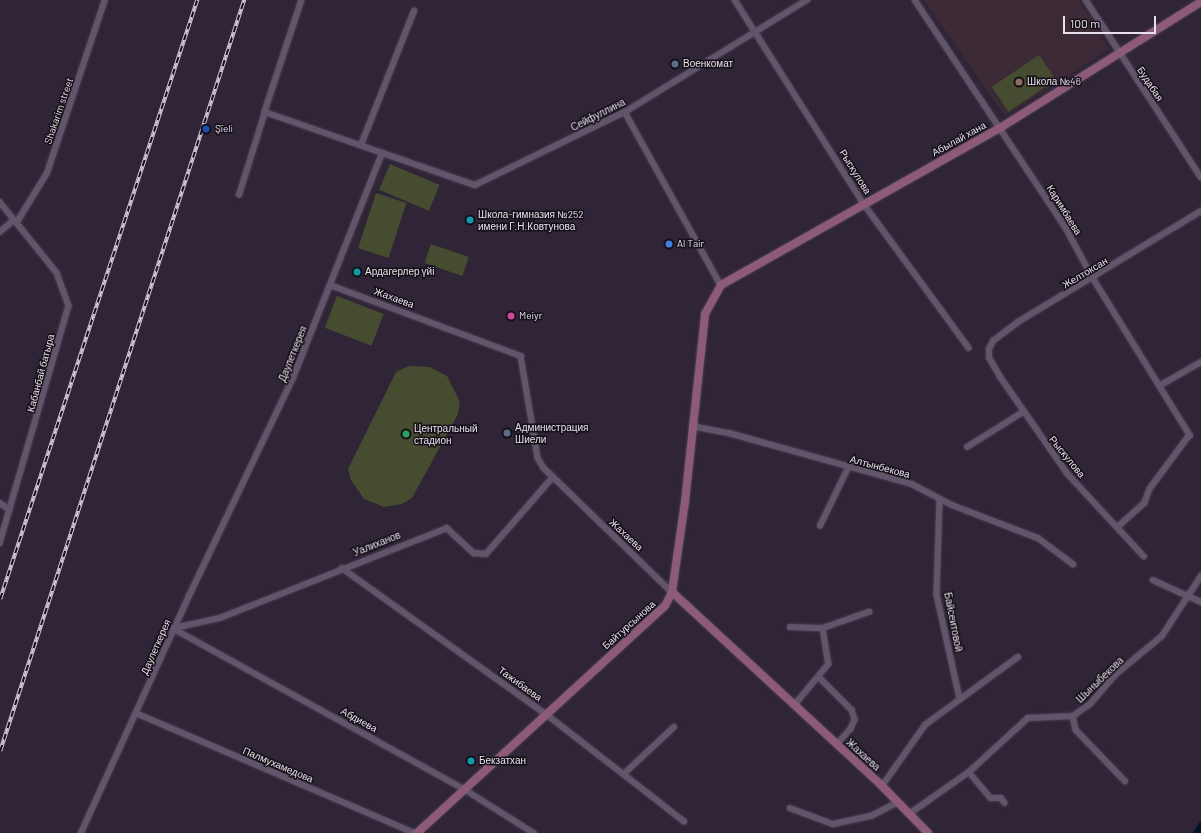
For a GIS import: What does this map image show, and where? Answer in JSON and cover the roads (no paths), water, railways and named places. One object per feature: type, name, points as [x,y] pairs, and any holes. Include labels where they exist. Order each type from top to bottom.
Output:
[{"type":"main road","name":"Абылай хана","points":[[721,285],[1000,128],[1201,2]]},
{"type":"main road","name":"Байтурсынова","points":[[417,833],[464,788],[665,606],[672,592],[705,314],[721,285]]},
{"type":"main road","name":"Жахаева","points":[[672,592],[882,786],[896,803],[928,833]]},
{"type":"street","name":"Shakarim street","points":[[0,232],[16,221],[47,173],[104,0]]},
{"type":"street","points":[[239,195],[302,0]]},
{"type":"street","name":"Рыскулова","points":[[735,0],[864,204],[969,348]]},
{"type":"street","name":"Сейфуллина","points":[[382,153],[475,185],[626,112],[807,0]]},
{"type":"street","name":"Каримбаева","points":[[915,0],[1066,228],[1093,278],[1161,385],[1190,435],[1150,489],[1144,503],[1118,527]]},
{"type":"street","name":"Будабая","points":[[1086,0],[1119,53],[1201,177]]},
{"type":"street","points":[[361,145],[414,11]]},
{"type":"street","points":[[265,112],[382,153]]},
{"type":"street","points":[[626,112],[721,285]]},
{"type":"street","name":"Даулеткерея","points":[[81,833],[174,628],[293,378],[382,153]]},
{"type":"street","name":"Кабанбай батыра","points":[[0,202],[57,273],[69,306],[0,543]]},
{"type":"street","name":"Желтоксан","points":[[989,358],[993,342],[1201,211]]},
{"type":"street","name":"Жахаева","points":[[330,285],[522,356],[538,458],[552,478],[672,592]]},
{"type":"street","name":"Рыскулова","points":[[989,358],[1023,412],[1068,475],[1118,527],[1144,557]]},
{"type":"street","points":[[1161,385],[1201,362]]},
{"type":"street","points":[[967,447],[1023,412]]},
{"type":"street","name":"Алтынбекова","points":[[692,426],[729,433],[848,468],[912,484],[940,499],[1038,538],[1073,564]]},
{"type":"street","points":[[820,526],[848,468]]},
{"type":"street","name":"Уалиханов","points":[[174,628],[220,618],[342,568],[447,528],[474,553],[486,554],[552,478]]},
{"type":"street","name":"Байсеитовой","points":[[940,499],[937,595],[960,699]]},
{"type":"street","points":[[0,503],[10,510]]},
{"type":"street","name":"Тажибаева","points":[[342,568],[546,714],[625,773],[684,821]]},
{"type":"street","name":"Шыныбекова","points":[[909,814],[969,772],[1028,718],[1072,716],[1090,704],[1116,676],[1162,636],[1187,595],[1201,576]]},
{"type":"street","points":[[1153,580],[1201,602]]},
{"type":"street","points":[[790,626],[823,628],[868,612]]},
{"type":"street","name":"Абдиева","points":[[174,628],[464,788],[534,833]]},
{"type":"street","points":[[795,705],[829,664],[823,628]]},
{"type":"street","points":[[882,786],[925,725],[1018,657]]},
{"type":"street","points":[[818,677],[852,710],[855,720],[851,729],[837,744]]},
{"type":"street","name":"Палмухамедова","points":[[136,713],[414,833]]},
{"type":"street","points":[[1072,716],[1076,730],[1125,781]]},
{"type":"street","points":[[625,773],[674,727]]},
{"type":"street","points":[[969,772],[991,798],[1001,798],[1005,803]]},
{"type":"street","points":[[790,808],[833,824],[871,816],[896,803]]},
{"type":"waterway","points":[[1196,833],[1201,825]]},
{"type":"railway","points":[[0,599],[197,0]]},
{"type":"railway","points":[[0,751],[244,0]]},
{"type":"place","name":"Военкомат","points":[[675,64]]},
{"type":"place","name":"Школа №46","points":[[1019,82]]},
{"type":"place","name":"Şïeli","points":[[206,129]]},
{"type":"place","name":"Школа-гимназия №252 имени Г.Н.Ковтунова","points":[[470,220]]},
{"type":"place","name":"Al Tair","points":[[669,244]]},
{"type":"place","name":"Ардагерлер үйі","points":[[357,272]]},
{"type":"place","name":"Meiyr","points":[[511,316]]},
{"type":"place","name":"Администрация Шиели","points":[[507,433]]},
{"type":"place","name":"Центральный стадион","points":[[406,434]]},
{"type":"place","name":"Бекзатхан","points":[[471,761]]}]
